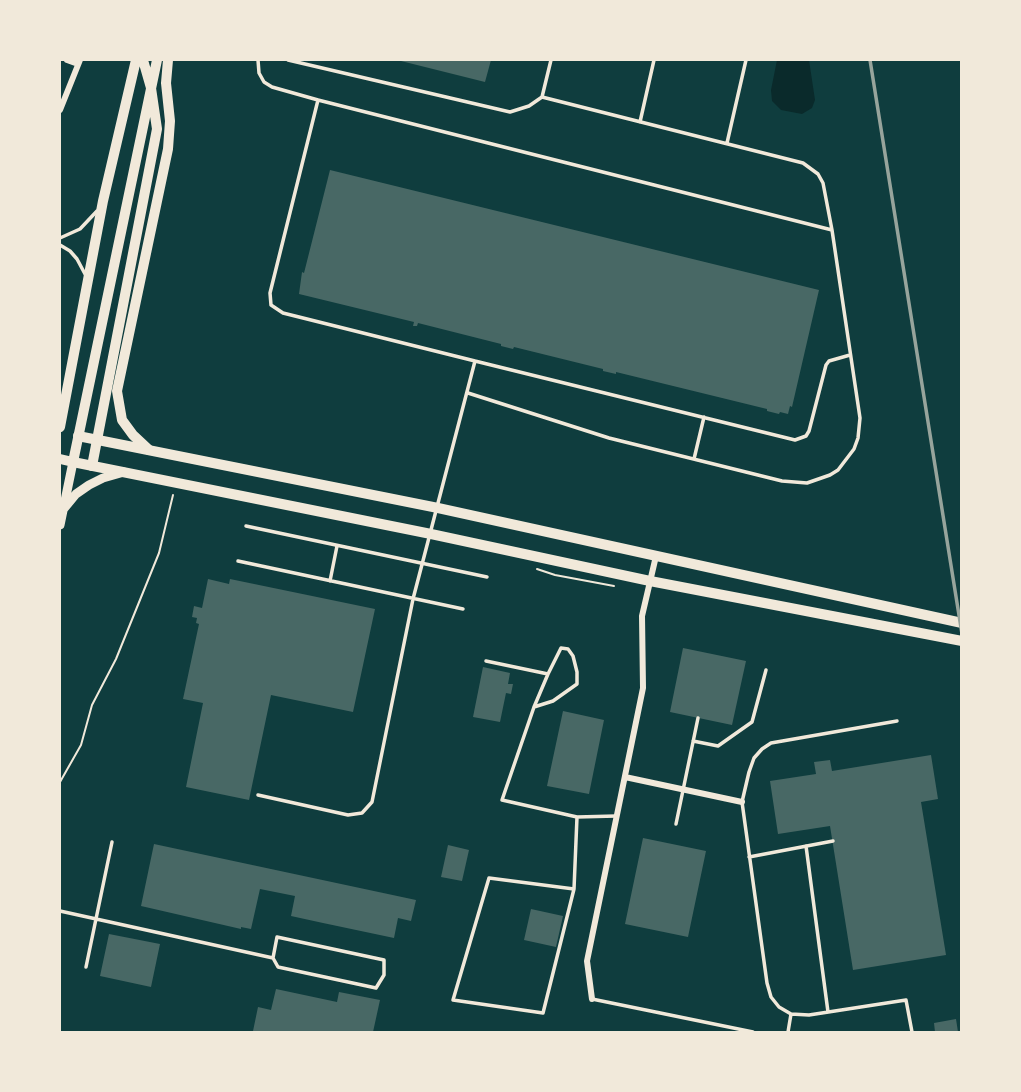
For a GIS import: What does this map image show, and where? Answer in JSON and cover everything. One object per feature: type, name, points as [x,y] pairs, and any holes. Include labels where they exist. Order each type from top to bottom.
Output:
[{"type":"highway","points":[[78,436],[60,429],[103,201],[136,60]]},
{"type":"highway","points":[[92,466],[157,128],[151,88],[143,60]]},
{"type":"highway","points":[[60,459],[73,462],[157,60]]},
{"type":"highway","points":[[149,450],[122,420],[117,391],[168,149],[168,60]]},
{"type":"highway","points":[[60,383],[72,363]]},
{"type":"main road","points":[[78,436],[438,508],[961,623]]},
{"type":"main road","points":[[60,525],[73,462],[650,581],[961,641]]},
{"type":"main road","points":[[62,511],[76,494],[89,485],[125,472]]},
{"type":"street","points":[[60,110],[79,62],[67,60]]},
{"type":"street","points":[[592,999],[587,961],[643,688],[642,616],[656,556]]},
{"type":"street","points":[[625,776],[743,802]]},
{"type":"lane","points":[[258,60],[259,73],[264,82],[272,87],[832,230]]},
{"type":"lane","points":[[288,60],[500,112],[519,111],[542,97],[551,60]]},
{"type":"lane","points":[[640,122],[654,60]]},
{"type":"lane","points":[[727,143],[746,60]]},
{"type":"lane","points":[[468,393],[602,436],[793,483],[819,480],[838,470],[854,449],[860,429],[832,230],[823,183],[811,167],[796,160],[542,97]]},
{"type":"lane","points":[[318,100],[270,293],[271,305],[283,313],[795,440],[802,439],[809,430],[826,365],[829,361],[851,355]]},
{"type":"lane","points":[[60,238],[80,229],[93,218],[103,201]]},
{"type":"lane","points":[[60,245],[77,259],[88,280]]},
{"type":"lane","points":[[258,795],[348,815],[362,813],[369,808],[413,599],[475,361]]},
{"type":"lane","points":[[694,459],[704,417]]},
{"type":"lane","points":[[246,526],[486,577]]},
{"type":"lane","points":[[330,582],[337,545]]},
{"type":"lane","points":[[238,561],[463,609]]},
{"type":"lane","points":[[534,707],[553,701],[577,684],[573,656],[568,649],[561,648],[548,674],[534,707],[502,800],[577,817],[617,816]]},
{"type":"lane","points":[[486,661],[548,674]]},
{"type":"lane","points":[[693,741],[718,746],[752,722],[766,670]]},
{"type":"lane","points":[[676,824],[698,718]]},
{"type":"lane","points":[[897,721],[771,743],[754,758],[743,802],[771,997],[779,1007],[791,1014],[809,1015],[906,1000],[912,1032]]},
{"type":"lane","points":[[574,889],[489,878],[453,1000],[543,1013],[574,889],[577,817]]},
{"type":"lane","points":[[749,857],[833,841]]},
{"type":"lane","points":[[86,967],[112,842]]},
{"type":"lane","points":[[806,846],[828,1012]]},
{"type":"lane","points":[[60,911],[273,958],[278,967],[376,988],[384,975],[384,960],[277,937],[273,958]]},
{"type":"lane","points":[[592,999],[753,1032]]},
{"type":"lane","points":[[788,1032],[791,1014]]},
{"type":"path","points":[[60,782],[81,745],[92,705],[116,659],[159,553],[174,493]]},
{"type":"water","points":[[777,60],[809,60],[815,100],[812,108],[802,114],[781,110],[772,101],[771,90]]},
{"type":"building","points":[[397,60],[491,60],[485,82]]},
{"type":"building","points":[[330,170],[819,290],[792,407],[790,406],[788,414],[779,414],[418,323],[413,326],[414,322],[299,294],[302,272],[304,273]]},
{"type":"building","points":[[208,579],[229,584],[230,579],[375,609],[353,712],[271,695],[249,800],[186,787],[203,703],[183,699],[199,624],[196,623],[197,618],[192,617],[194,606],[202,608]]},
{"type":"building","points":[[683,648],[746,661],[732,725],[670,712]]},
{"type":"building","points":[[483,667],[510,673],[508,684],[513,684],[511,694],[506,693],[500,722],[473,717]]},
{"type":"building","points":[[563,711],[604,720],[589,794],[547,786]]},
{"type":"building","points":[[931,755],[938,799],[921,802],[946,955],[853,970],[830,826],[778,834],[770,781],[816,774],[814,762],[830,760],[832,771]]},
{"type":"building","points":[[643,838],[706,851],[688,937],[625,924]]},
{"type":"building","points":[[154,844],[416,900],[411,921],[398,918],[394,938],[323,923],[291,916],[295,896],[260,889],[251,929],[141,906]]},
{"type":"building","points":[[448,845],[469,850],[462,881],[441,877]]},
{"type":"building","points":[[531,909],[563,916],[556,947],[524,940]]},
{"type":"building","points":[[109,934],[160,944],[151,987],[100,976]]},
{"type":"building","points":[[276,989],[337,1002],[339,992],[380,1000],[373,1032],[253,1031],[258,1007],[271,1010]]},
{"type":"building","points":[[956,1019],[958,1032],[935,1032],[934,1023]]},
{"type":"railway","points":[[870,60],[962,634]]}]
